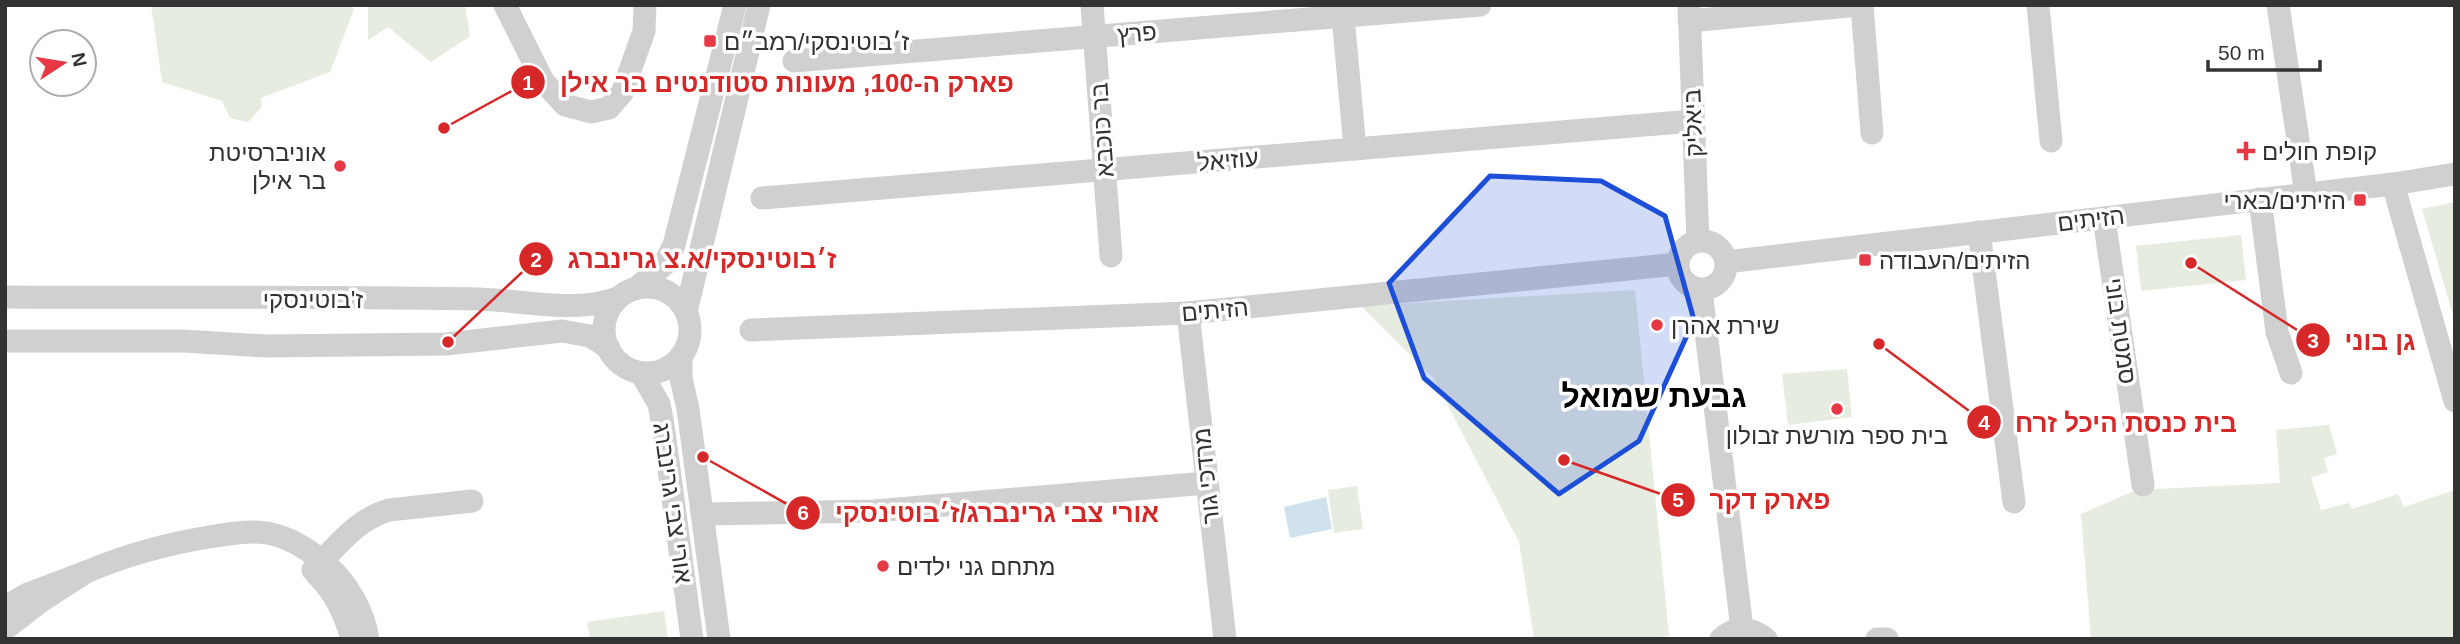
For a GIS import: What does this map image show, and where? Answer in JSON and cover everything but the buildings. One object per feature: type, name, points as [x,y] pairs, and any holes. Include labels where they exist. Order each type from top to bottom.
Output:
[{"type":"street","points":[[505,5],[543,81],[565,106],[592,112],[609,108],[622,93],[644,32],[645,5]]},
{"type":"street","name":"ז'בוטינסקי","points":[[5,297],[479,299],[579,306],[600,304],[626,293],[664,265],[674,244],[735,5]]},
{"type":"street","points":[[687,312],[670,293],[647,287],[626,293],[606,316],[604,330],[609,348],[620,363],[641,373],[654,373],[667,368],[681,356],[690,338],[687,312],[759,5]]},
{"type":"street","name":"בר כוכבא","points":[[1092,5],[1111,256]]},
{"type":"street","name":"פרץ","points":[[794,61],[1094,36],[1342,11],[1480,5]]},
{"type":"street","points":[[1689,13],[1860,5],[1872,133]]},
{"type":"street","points":[[2038,5],[2052,141]]},
{"type":"street","points":[[2278,5],[2306,194]]},
{"type":"street","points":[[1342,11],[1354,149]]},
{"type":"street","name":"ביאליק","points":[[1689,13],[1698,241]]},
{"type":"street","name":"עוזיאל","points":[[762,198],[1693,121]]},
{"type":"street","name":"הזיתים","points":[[1726,261],[2393,184],[2455,174]]},
{"type":"street","points":[[2393,184],[2455,401]]},
{"type":"street","points":[[2260,199],[2277,332],[2291,373]]},
{"type":"street","name":"סמטת בוני","points":[[2104,218],[2143,485]]},
{"type":"street","points":[[1979,232],[2014,502]]},
{"type":"street","points":[[1698,241],[1706,241],[1720,248],[1726,261],[1723,278],[1710,289],[1701,290],[1687,285],[1682,279],[1678,264],[1684,249],[1698,241]]},
{"type":"street","name":"הזיתים","points":[[751,330],[1188,313],[1678,264]]},
{"type":"street","points":[[1701,290],[1742,629]]},
{"type":"street","name":"מרדכי גור","points":[[1188,313],[1225,639]]},
{"type":"street","name":"ז'בוטינסקי","points":[[5,341],[183,341],[266,346],[446,344],[562,331],[590,336],[609,348]]},
{"type":"street","name":"אורי צבי גרינברג","points":[[681,356],[681,378],[719,639]]},
{"type":"street","name":"אורי צבי גרינברג","points":[[641,373],[659,404],[692,639]]},
{"type":"street","points":[[702,514],[874,511],[1207,483]]},
{"type":"street","points":[[317,566],[357,526],[376,514],[388,510],[472,501]]},
{"type":"street","points":[[6,618],[44,599],[86,572],[154,547],[243,532],[269,533],[286,538],[312,552],[349,626],[352,639]]},
{"type":"street","points":[[317,566],[350,592],[364,620],[368,639]]},
{"type":"street","points":[[1721,639],[1742,629],[1751,630],[1766,639]]},
{"type":"street","points":[[1877,639],[1887,639]]},
{"type":"highlighted area","points":[[1490,176],[1601,181],[1665,216],[1694,320],[1639,441],[1559,494],[1424,378],[1389,283]]},
{"type":"shaded area","points":[[151,5],[349,5],[354,9],[330,72],[261,98],[261,108],[248,122],[230,118],[222,101],[162,82]]},
{"type":"shaded area","points":[[368,5],[465,5],[470,36],[431,62],[388,27],[368,40]]},
{"type":"shaded area","points":[[2455,202],[2455,322],[2422,209]]},
{"type":"shaded area","points":[[2241,235],[2246,280],[2141,291],[2136,246]]},
{"type":"shaded area","points":[[1635,290],[1669,636],[1646,639],[1534,639],[1519,542],[1434,379],[1361,306]]},
{"type":"shaded area","points":[[1847,369],[1852,417],[1788,425],[1782,374]]},
{"type":"shaded area","points":[[2329,425],[2337,454],[2324,458],[2328,472],[2311,478],[2321,510],[2349,503],[2352,509],[2398,494],[2404,507],[2455,490],[2455,639],[2091,639],[2081,514],[2136,490],[2280,483],[2276,430]]},
{"type":"shaded area","points":[[1357,486],[1363,529],[1334,533],[1328,490]]},
{"type":"shaded area","points":[[664,611],[668,639],[590,639],[587,622]]},
{"type":"water","points":[[1326,497],[1332,529],[1290,538],[1284,507]]},
{"type":"place","name":"ז׳בוטינסקי/רמב״ם","points":[[710,41]]},
{"type":"place","name":"פארק ה-100, מעונות סטודנטים בר אילן","points":[[444,128]]},
{"type":"place","name":"קופת חולים","points":[[2246,151]]},
{"type":"place","name":"אוניברסיטת בר אילן","points":[[340,166]]},
{"type":"place","name":"הזיתים/בארי","points":[[2360,200]]},
{"type":"place","name":"הזיתים/העבודה","points":[[1865,260]]},
{"type":"place","name":"גן בוני","points":[[2191,263]]},
{"type":"place","name":"שירת אהרן","points":[[1657,325]]},
{"type":"place","name":"ז׳בוטינסקי/א.צ גרינברג","points":[[448,342]]},
{"type":"place","name":"בית כנסת היכל זרח","points":[[1879,344]]},
{"type":"place","name":"בית ספר מורשת זבולון","points":[[1837,409]]},
{"type":"place","name":"אורי צבי גרינברג/ז׳בוטינסקי","points":[[703,457]]},
{"type":"place","name":"פארק דקר","points":[[1564,460]]},
{"type":"place","name":"מתחם גני ילדים","points":[[883,566]]},
{"type":"district","name":"גבעת שמואל","points":[[1654,396]]}]
